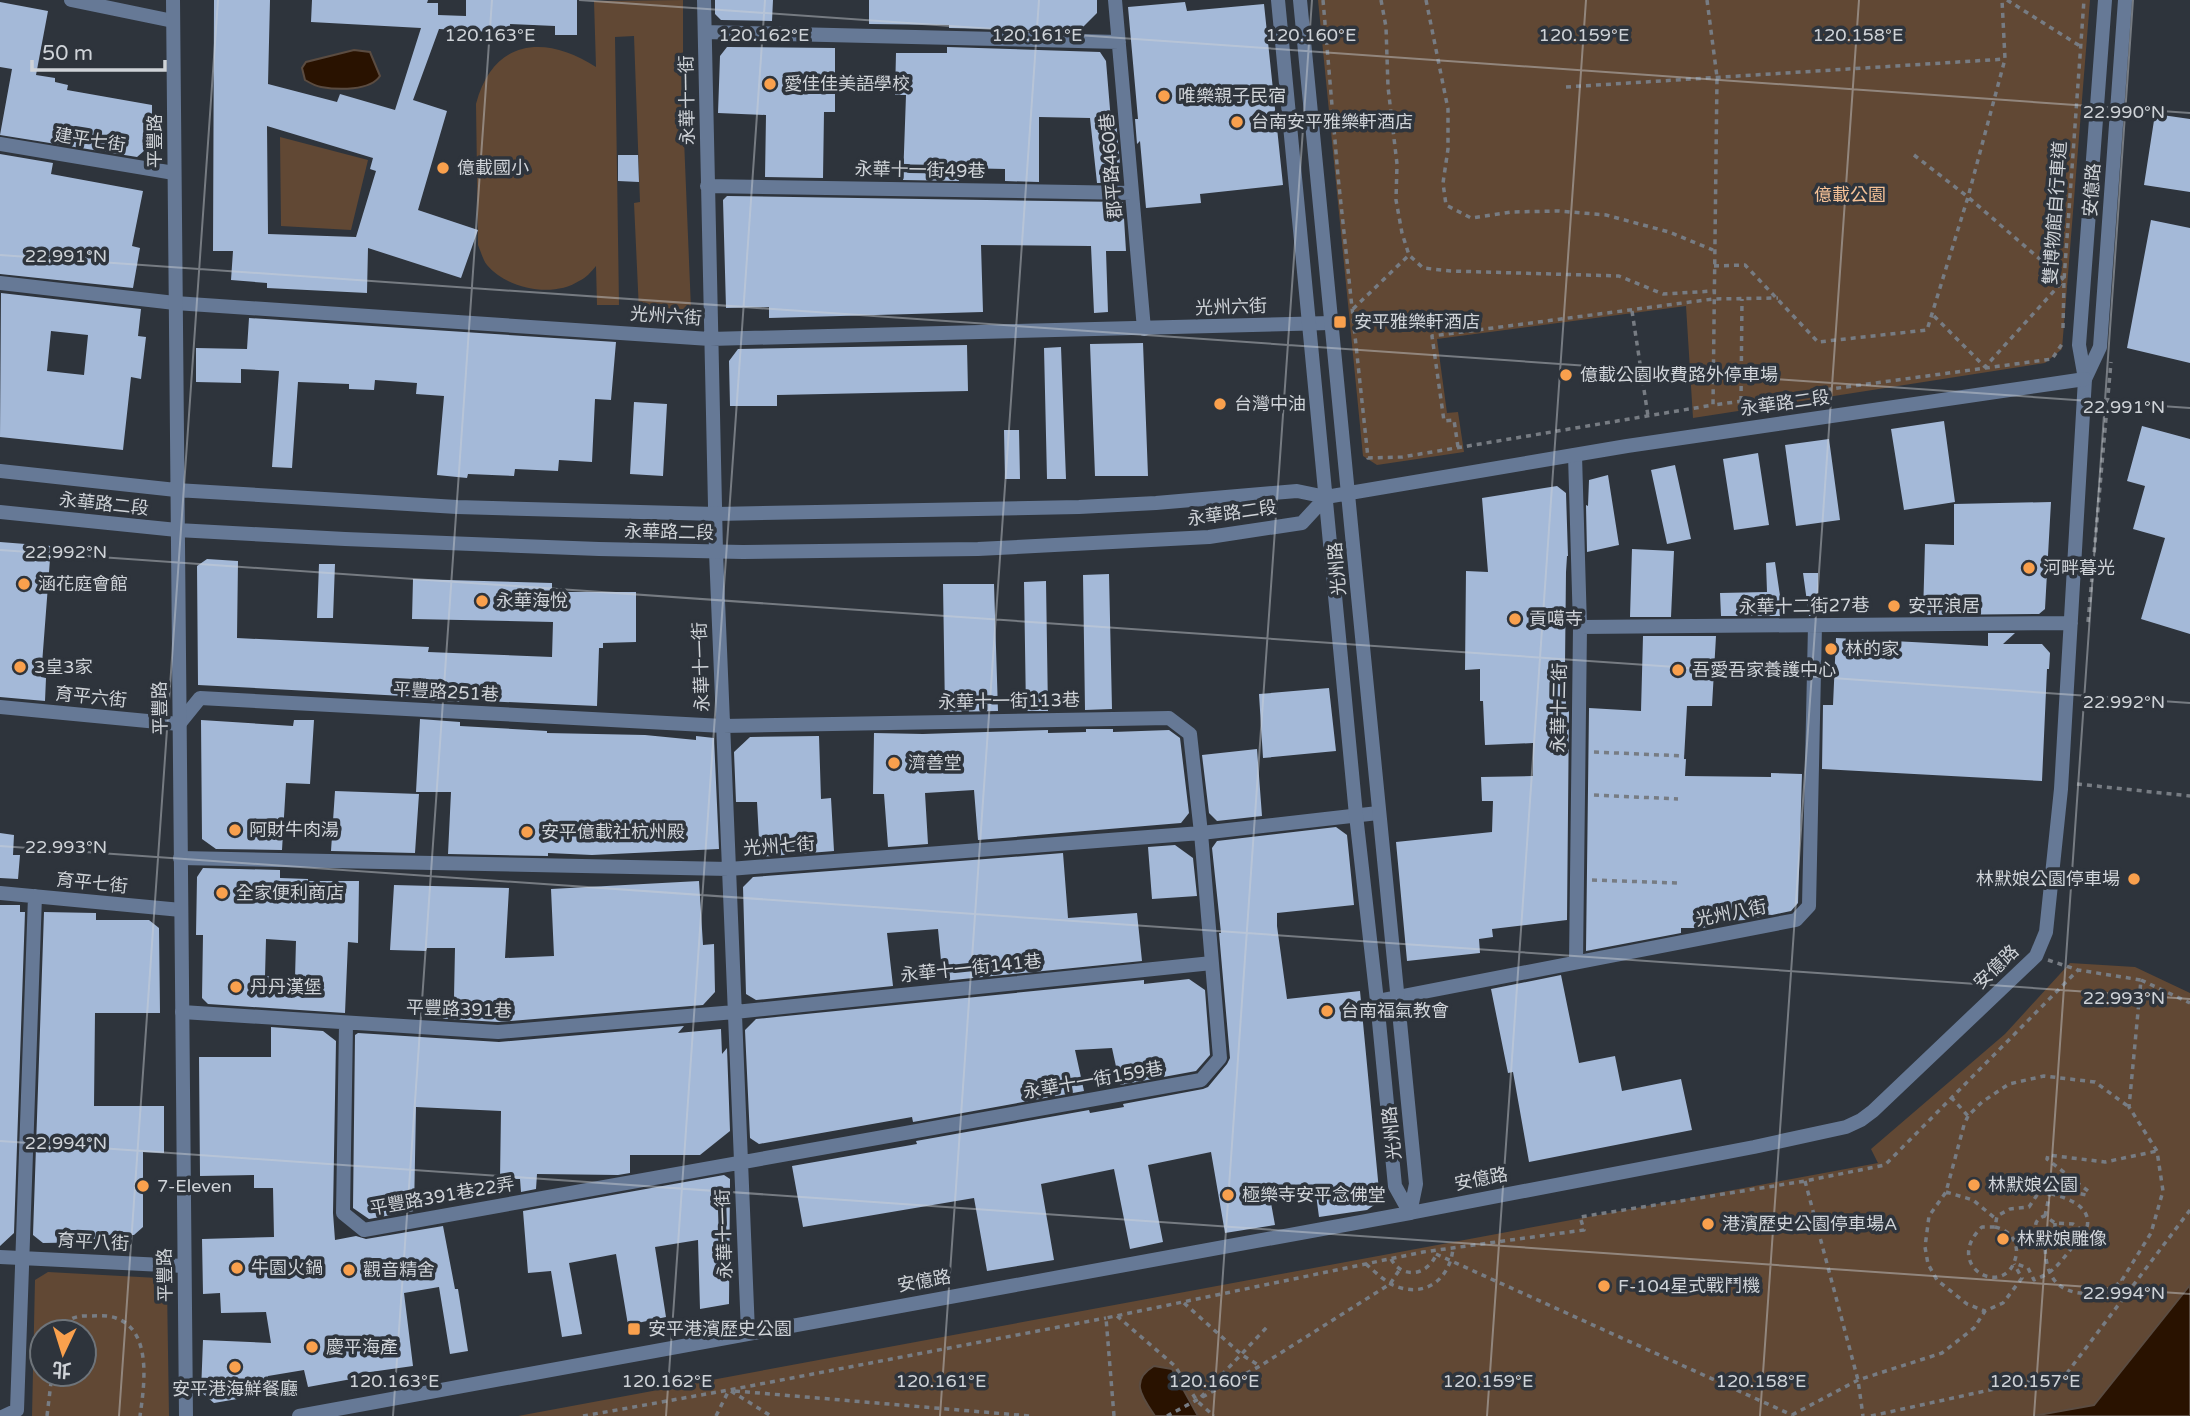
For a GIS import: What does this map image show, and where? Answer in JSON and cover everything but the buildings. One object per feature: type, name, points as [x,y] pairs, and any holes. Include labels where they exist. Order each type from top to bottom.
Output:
[{"type":"street","points":[[71,0],[173,21]]},
{"type":"street","name":"平豐路","points":[[173,0],[186,1416]]},
{"type":"street","name":"永華十一街","points":[[704,0],[716,552],[748,1332]]},
{"type":"street","name":"郡平路460巷","points":[[1115,0],[1144,329]]},
{"type":"street","name":"光州路","points":[[1278,0],[1356,815],[1395,1186],[1410,1213]]},
{"type":"street","name":"光州路","points":[[1300,0],[1416,1184],[1410,1213]]},
{"type":"street","name":"安億路","points":[[299,1416],[1410,1213],[1754,1147],[1846,1127],[1873,1111],[2036,956],[2046,932],[2061,789],[2085,379],[2080,345],[2105,0]]},
{"type":"street","name":"安億路","points":[[2085,379],[2100,347],[2125,0]]},
{"type":"street","points":[[705,32],[1119,42]]},
{"type":"street","name":"建平七街","points":[[0,144],[174,173]]},
{"type":"street","name":"永華十一街49巷","points":[[707,186],[1132,192]]},
{"type":"street","name":"光州六街","points":[[0,283],[175,303],[710,339],[1331,323]]},
{"type":"street","name":"永華路二段","points":[[0,471],[176,490],[457,507],[716,513],[1079,507],[1297,491],[1326,497],[1575,455],[2085,379]]},
{"type":"street","name":"永華十二街","points":[[1575,455],[1580,627],[1576,962]]},
{"type":"street","name":"永華路二段","points":[[0,512],[177,530],[345,539],[716,552],[978,549],[1209,537],[1302,523],[1326,497]]},
{"type":"street","name":"永華十二街27巷","points":[[1580,627],[2071,623]]},
{"type":"street","name":"光州八街","points":[[1377,1002],[1796,920],[1809,906],[1815,625]]},
{"type":"street","name":"平豐路251巷","points":[[179,724],[200,698],[723,726]]},
{"type":"street","name":"育平六街","points":[[0,707],[179,724]]},
{"type":"street","name":"永華十一街113巷","points":[[723,726],[1169,718],[1190,734],[1201,833]]},
{"type":"street","name":"光州七街","points":[[180,858],[729,869],[1201,833],[1378,813]]},
{"type":"street","name":"永華十一街159巷","points":[[741,1163],[1201,1080],[1220,1058],[1201,833]]},
{"type":"street","name":"育平七街","points":[[0,893],[181,910]]},
{"type":"street","points":[[4,1416],[17,1410],[35,896]]},
{"type":"street","name":"永華十一街141巷","points":[[734,1012],[1212,963]]},
{"type":"street","name":"平豐路391巷","points":[[182,1012],[498,1032],[734,1012]]},
{"type":"street","name":"平豐路391巷22弄","points":[[346,1024],[343,1213],[364,1230],[741,1163]]},
{"type":"street","name":"育平八街","points":[[0,1257],[184,1266]]},
{"type":"path","points":[[1323,0],[1338,176],[1368,458],[1402,457],[1713,405],[2052,359],[2062,344]]},
{"type":"path","points":[[1381,0],[1386,27],[1388,87],[1397,164],[1396,200],[1409,255],[1423,268],[1619,276],[1663,294],[1713,291]]},
{"type":"path","points":[[1426,0],[1448,109],[1448,149],[1443,183],[1446,205],[1471,218],[1511,212],[1559,211],[1606,215],[1669,232],[1714,250]]},
{"type":"path","points":[[1707,0],[1717,77],[1713,405]]},
{"type":"path","points":[[1714,266],[1745,265],[1818,342],[1927,330],[1968,197],[2005,59],[2005,0]]},
{"type":"path","points":[[2005,0],[2080,46]]},
{"type":"path","name":"雙博物館自行車道","points":[[2063,330],[2064,280],[2084,0]]},
{"type":"path","points":[[1566,87],[2005,59]]},
{"type":"path","points":[[1914,155],[1968,197],[2064,280],[1985,367]]},
{"type":"path","points":[[1353,309],[1409,255]]},
{"type":"path","points":[[1458,447],[1454,420],[1444,421],[1432,335],[1713,299],[1778,298]]},
{"type":"path","points":[[1741,401],[1742,299]]},
{"type":"path","points":[[1632,310],[1648,416]]},
{"type":"path","points":[[1932,314],[1985,367]]},
{"type":"path","points":[[1578,752],[1684,756]]},
{"type":"path","points":[[2074,784],[2190,796]]},
{"type":"path","points":[[1578,794],[1678,799]]},
{"type":"path","points":[[1576,879],[1677,883]]},
{"type":"path","points":[[2036,956],[2078,970],[2141,980],[2190,1003]]},
{"type":"path","points":[[583,1416],[1117,1317],[1391,1259],[1584,1230],[1580,1217],[1805,1181],[1885,1165],[2078,970]]},
{"type":"path","points":[[2129,1107],[2141,980]]},
{"type":"path","points":[[1985,1311],[1966,1304],[1937,1280],[1928,1264],[1925,1247],[1929,1216],[1947,1192],[1968,1116],[1982,1102],[2009,1084],[2045,1076],[2095,1082],[2129,1107],[2157,1151],[2163,1191],[2151,1233],[2122,1279],[2108,1293],[2088,1295],[2073,1293],[2053,1280],[2044,1254],[2045,1239]]},
{"type":"path","points":[[1951,1097],[1968,1116]]},
{"type":"path","points":[[2045,1216],[2051,1187],[2086,1195],[2088,1191],[2047,1159],[2048,1155],[2105,1162],[2157,1151]]},
{"type":"path","points":[[1805,1181],[1858,1380],[1863,1416]]},
{"type":"path","points":[[1947,1192],[1973,1200],[1996,1219]]},
{"type":"path","points":[[1995,1227],[1997,1216],[2010,1209],[2028,1207],[2039,1192],[2049,1193],[2082,1207],[2087,1217],[2087,1227],[2051,1273],[2034,1280],[2028,1268],[2014,1263]]},
{"type":"path","points":[[1871,1416],[2067,1373],[2190,1210]]},
{"type":"path","points":[[2045,1216],[2055,1223],[2073,1224],[2084,1232]]},
{"type":"path","points":[[2045,1216],[2036,1222],[2037,1236],[2045,1239],[2051,1236],[2055,1223]]},
{"type":"path","points":[[1982,1227],[1995,1227],[2008,1233],[2014,1241],[2017,1254],[2009,1272],[1988,1277],[1979,1273],[1969,1263],[1967,1251],[1972,1236],[1982,1227]]},
{"type":"path","points":[[2014,1241],[2035,1232]]},
{"type":"path","points":[[1366,1264],[1391,1284],[1404,1289],[1419,1289],[1432,1286],[1441,1278],[1451,1261],[1453,1248]]},
{"type":"path","points":[[1436,1252],[1791,1415],[1858,1380],[1942,1353],[1974,1328],[1985,1311],[2003,1303],[2022,1278],[2014,1263]]},
{"type":"path","points":[[1391,1259],[1400,1269],[1416,1272],[1425,1270],[1432,1263],[1436,1252]]},
{"type":"path","points":[[1167,1416],[1260,1366],[1391,1284],[1400,1269]]},
{"type":"path","points":[[2122,1279],[2128,1292]]},
{"type":"path","points":[[1184,1303],[1242,1355],[1260,1366]]},
{"type":"path","points":[[73,1318],[79,1315],[112,1317],[134,1331],[142,1351],[145,1377],[140,1416]]},
{"type":"path","points":[[1117,1317],[1175,1366],[1198,1401],[1214,1416]]},
{"type":"path","points":[[1106,1318],[1114,1416]]},
{"type":"path","points":[[1198,1401],[1267,1327]]},
{"type":"path","points":[[47,1416],[50,1388]]},
{"type":"path","points":[[716,1416],[729,1390]]},
{"type":"path","points":[[729,1390],[771,1416]]},
{"type":"path","points":[[729,1390],[1030,1416]]},
{"type":"green space","points":[[683,0],[683,115],[691,309],[639,311],[634,203],[640,202],[634,36],[615,37],[619,305],[597,305],[596,266],[582,280],[556,289],[531,288],[506,280],[486,263],[478,245],[476,104],[484,82],[495,66],[508,55],[523,49],[540,47],[558,50],[577,56],[596,67],[594,1]]},
{"type":"green space","name":"億載公園","points":[[1318,0],[2090,0],[2062,349],[2045,363],[1693,418],[1686,306],[1437,339],[1447,413],[1458,412],[1464,452],[1377,465],[1363,456]]},
{"type":"green space","points":[[280,137],[368,160],[351,230],[281,226]]},
{"type":"green space","name":"林默娘公園","points":[[2070,963],[2135,967],[2190,993],[2190,1285],[2094,1405],[2033,1416],[518,1416],[1878,1163],[1871,1149],[2005,1034]]},
{"type":"green space","points":[[48,1272],[158,1278],[167,1287],[169,1416],[32,1416],[33,1388],[98,1388],[98,1318],[34,1318],[35,1280]]},
{"type":"shaded area","points":[[354,50],[370,52],[380,76],[375,81],[361,87],[345,89],[319,87],[305,80],[302,68],[306,62]]},
{"type":"shaded area","points":[[2190,1285],[2190,1416],[2033,1416],[2094,1405]]},
{"type":"shaded area","points":[[1154,1366],[1172,1369],[1198,1416],[1155,1416],[1140,1390],[1142,1377]]},
{"type":"place","name":"愛佳佳美語學校","points":[[770,84]]},
{"type":"place","name":"唯樂親子民宿","points":[[1164,96]]},
{"type":"place","name":"台南安平雅樂軒酒店","points":[[1237,122]]},
{"type":"place","name":"億載國小","points":[[443,168]]},
{"type":"place","name":"安平雅樂軒酒店","points":[[1340,322]]},
{"type":"place","name":"億載公園收費路外停車場","points":[[1566,375]]},
{"type":"place","name":"台灣中油","points":[[1220,404]]},
{"type":"place","name":"河畔暮光","points":[[2029,568]]},
{"type":"place","name":"涵花庭會館","points":[[24,584]]},
{"type":"place","name":"永華海悅","points":[[482,601]]},
{"type":"place","name":"安平浪居","points":[[1894,606]]},
{"type":"place","name":"貢噶寺","points":[[1515,619]]},
{"type":"place","name":"林的家","points":[[1831,649]]},
{"type":"place","name":"3皇3家","points":[[20,667]]},
{"type":"place","name":"吾愛吾家養護中心","points":[[1678,670]]},
{"type":"place","name":"濟善堂","points":[[894,763]]},
{"type":"place","name":"阿財牛肉湯","points":[[235,830]]},
{"type":"place","name":"安平億載社杭州殿","points":[[527,832]]},
{"type":"place","name":"林默娘公園停車場","points":[[2134,879]]},
{"type":"place","name":"全家便利商店","points":[[222,893]]},
{"type":"place","name":"丹丹漢堡","points":[[236,987]]},
{"type":"place","name":"台南福氣教會","points":[[1327,1011]]},
{"type":"place","name":"林默娘公園","points":[[1974,1185]]},
{"type":"place","name":"7-Eleven","points":[[143,1186]]},
{"type":"place","name":"極樂寺安平念佛堂","points":[[1228,1195]]},
{"type":"place","name":"港濱歷史公園停車場A","points":[[1708,1224]]},
{"type":"place","name":"林默娘雕像","points":[[2003,1239]]},
{"type":"place","name":"牛園火鍋","points":[[237,1268]]},
{"type":"place","name":"觀音精舍","points":[[349,1270]]},
{"type":"place","name":"F-104星式戰鬥機","points":[[1604,1286]]},
{"type":"place","name":"安平港濱歷史公園","points":[[634,1329]]},
{"type":"place","name":"慶平海產","points":[[312,1347]]},
{"type":"place","name":"安平港海鮮餐廳","points":[[235,1367]]}]
